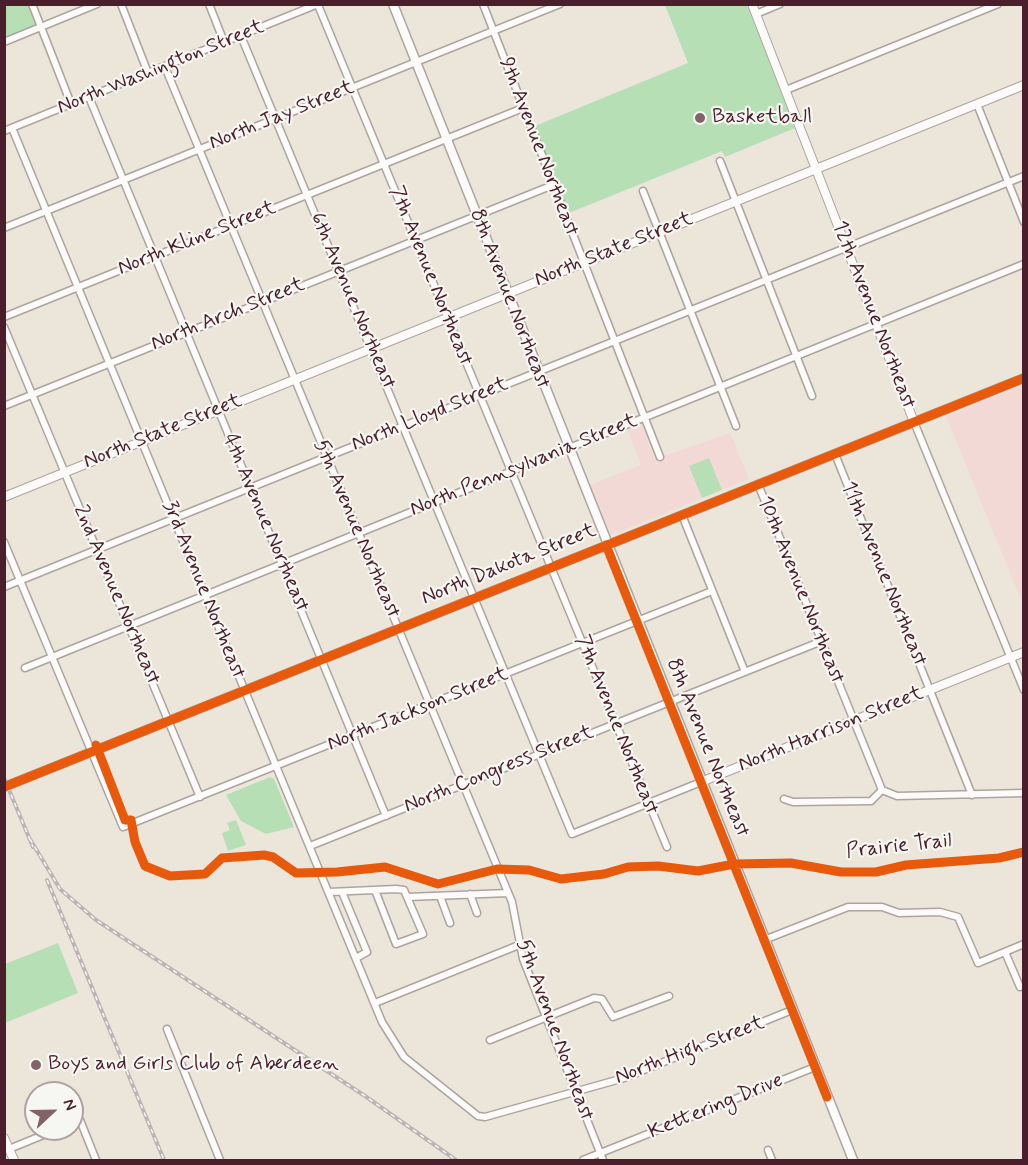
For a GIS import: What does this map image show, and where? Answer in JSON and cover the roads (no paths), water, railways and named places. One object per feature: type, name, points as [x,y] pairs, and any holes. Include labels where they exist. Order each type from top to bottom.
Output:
[{"type":"main road","name":"8th Avenue Northeast","points":[[393,4],[537,372],[853,1161]]},
{"type":"street","points":[[32,4],[71,104]]},
{"type":"street","points":[[4,42],[97,4]]},
{"type":"street","points":[[121,4],[148,73]]},
{"type":"street","points":[[209,4],[224,42]]},
{"type":"street","name":"North Washington Street","points":[[4,131],[240,36],[299,8],[318,4]]},
{"type":"street","name":"7th Avenue Northeast","points":[[318,4],[667,847]]},
{"type":"street","name":"9th Avenue Northeast","points":[[483,4],[660,458]]},
{"type":"street","name":"North Jay Street","points":[[4,228],[560,4]]},
{"type":"street","name":"12th Avenue Northeast","points":[[752,4],[914,422],[1023,690]]},
{"type":"street","points":[[756,14],[780,4]]},
{"type":"street","points":[[786,90],[998,4]]},
{"type":"street","name":"6th Avenue Northeast","points":[[240,36],[572,834]]},
{"type":"street","name":"5th Avenue Northeast","points":[[165,67],[507,893],[513,908],[519,945],[602,1157]]},
{"type":"street","name":"North State Street","points":[[4,497],[1023,85]]},
{"type":"street","name":"4th Avenue Northeast","points":[[88,97],[386,816]]},
{"type":"street","points":[[977,104],[1023,222]]},
{"type":"street","name":"North Kline Street","points":[[4,317],[523,108]]},
{"type":"street","name":"3rd Avenue Northeast","points":[[12,128],[387,1032],[404,1056],[482,1117]]},
{"type":"street","points":[[720,161],[812,396]]},
{"type":"street","name":"North Lloyd Street","points":[[4,587],[1023,176]]},
{"type":"street","name":"North Arch Street","points":[[4,406],[553,185]]},
{"type":"street","points":[[643,191],[736,426]]},
{"type":"street","name":"North Pennsylvania Street","points":[[25,668],[1023,264]]},
{"type":"street","name":"2nd Avenue Northeast","points":[[4,327],[200,797]]},
{"type":"street","name":"North Dakota Street","points":[[6,786],[1023,378]]},
{"type":"street","name":"11th Avenue Northeast","points":[[835,454],[972,795]]},
{"type":"street","name":"10th Avenue Northeast","points":[[758,484],[853,721],[884,792]]},
{"type":"street","points":[[681,515],[745,672]]},
{"type":"street","points":[[4,542],[92,752]]},
{"type":"street","name":"North Jackson Street","points":[[92,752],[123,827],[712,591]]},
{"type":"street","name":"North Congress Street","points":[[310,846],[822,641]]},
{"type":"street","name":"North Harrison Street","points":[[572,834],[1023,652]]},
{"type":"street","points":[[784,799],[793,802],[871,801],[884,792],[897,796],[1023,793]]},
{"type":"street","points":[[329,892],[375,890],[404,890],[423,934],[396,944],[375,890]]},
{"type":"street","points":[[342,892],[367,952],[356,958]]},
{"type":"street","points":[[408,897],[507,893]]},
{"type":"street","points":[[470,894],[477,913]]},
{"type":"street","points":[[440,896],[450,923]]},
{"type":"street","points":[[764,940],[848,908],[882,906],[899,913],[940,912],[958,917],[978,963],[1023,944]]},
{"type":"street","points":[[375,1003],[519,945]]},
{"type":"street","points":[[1005,952],[1020,987]]},
{"type":"street","points":[[490,1040],[597,998],[603,1001],[611,1017],[617,1017],[669,996]]},
{"type":"street","name":"North High Street","points":[[482,1117],[624,1078],[792,1010]]},
{"type":"street","points":[[167,1029],[220,1161]]},
{"type":"street","name":"Kettering Drive","points":[[583,1161],[602,1157],[815,1067]]},
{"type":"street","points":[[84,1130],[96,1161]]},
{"type":"street","points":[[4,1138],[14,1161]]},
{"type":"street","points":[[9,1149],[29,1141]]},
{"type":"street","points":[[768,1150],[772,1161]]},
{"type":"railway","points":[[4,778],[33,847]]},
{"type":"railway","points":[[30,839],[60,889],[96,920],[365,1096],[456,1160]]},
{"type":"railway","points":[[47,880],[164,1160]]},
{"type":"place","name":"Basketball","points":[[700,118]]},
{"type":"place","name":"Boys and Girls Club of Aberdeen","points":[[36,1065]]}]
